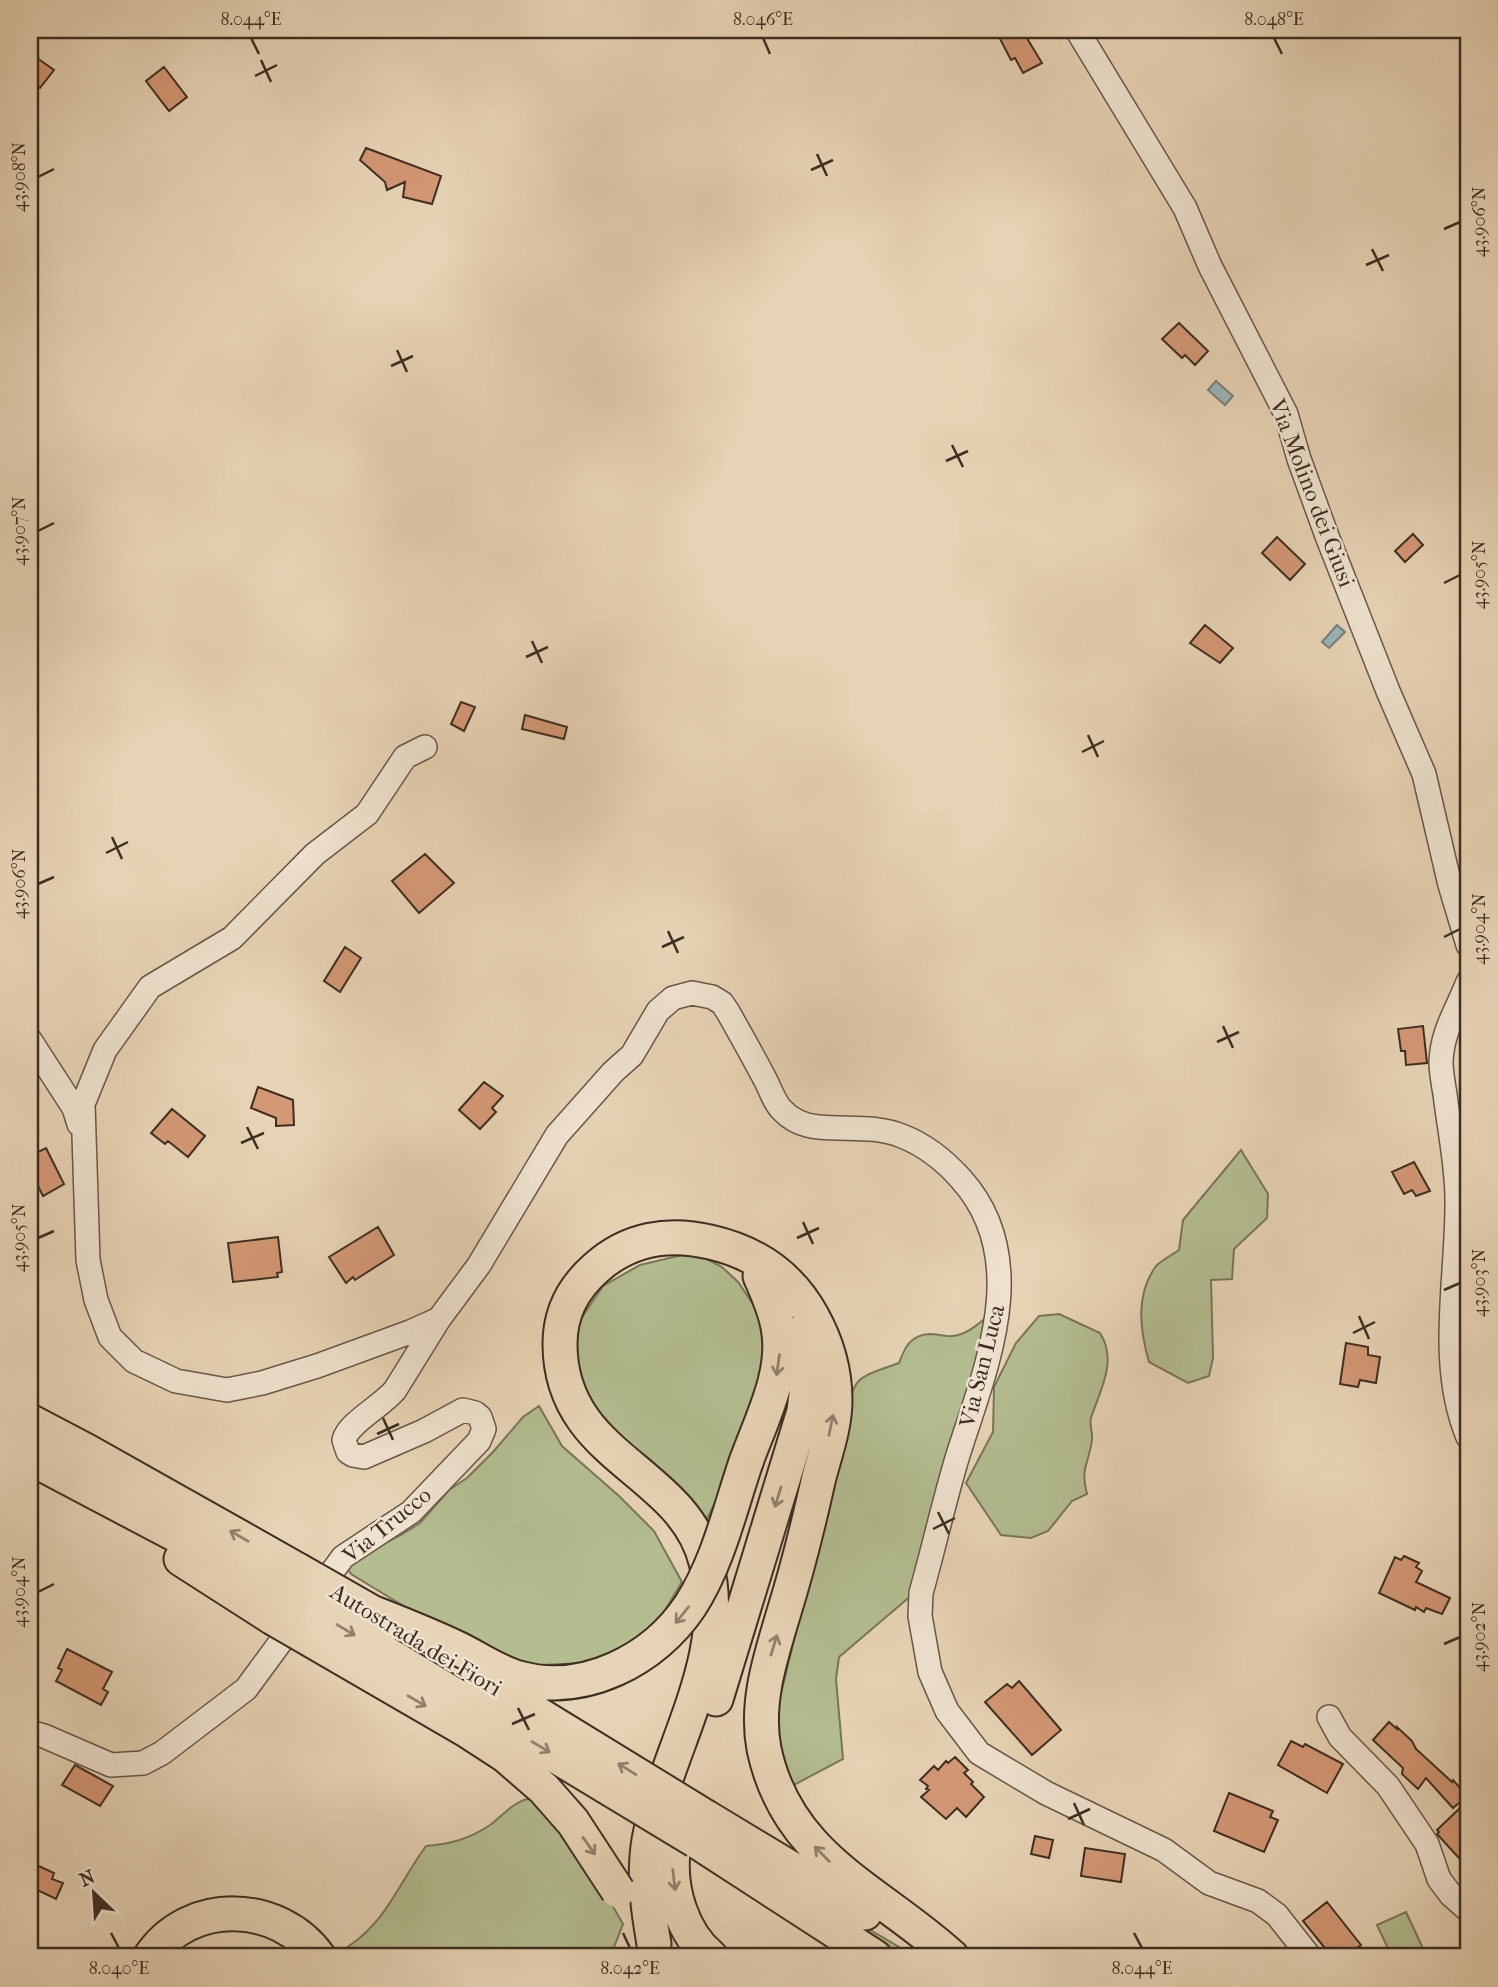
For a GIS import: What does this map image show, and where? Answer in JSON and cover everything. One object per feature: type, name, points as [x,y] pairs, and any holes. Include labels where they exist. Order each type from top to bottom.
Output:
[{"type":"highway","points":[[657,1951],[647,1904],[649,1840],[705,1662],[713,1618],[711,1585],[705,1558],[686,1520],[673,1504],[589,1429],[570,1396],[564,1377],[560,1337],[563,1318],[578,1285],[605,1259],[620,1250],[656,1238],[677,1237],[713,1242],[735,1249],[764,1263],[796,1290],[818,1327],[834,1382],[833,1424],[796,1573],[768,1664],[761,1707],[763,1745],[773,1782],[790,1814],[817,1850],[876,1900],[922,1931],[952,1957]]},
{"type":"highway","points":[[711,1957],[692,1934],[682,1916],[672,1872],[673,1851],[686,1796],[804,1411],[809,1369],[800,1332],[790,1309],[735,1249]]},
{"type":"highway","points":[[374,1613],[425,1633],[501,1672],[520,1679],[541,1682],[569,1682],[596,1677],[626,1664],[652,1647],[689,1607],[715,1555],[775,1383],[779,1363],[779,1330],[760,1276]]},
{"type":"highway","name":"Autostrada dei Fiori","points":[[30,1421],[87,1451],[286,1594],[374,1613],[701,1829],[875,1957]]},
{"type":"highway","name":"Autostrada dei Fiori","points":[[30,1458],[286,1594],[701,1829],[939,1957]]},
{"type":"highway","points":[[286,1594],[466,1730],[506,1756],[544,1789],[573,1822],[657,1951]]},
{"type":"highway","points":[[150,1957],[156,1947],[183,1925],[219,1914],[241,1913],[275,1922],[296,1934],[319,1957]]},
{"type":"street","name":"Via Molino dei Giusi","points":[[1077,30],[1185,208],[1210,266],[1286,414],[1298,459],[1327,536],[1388,691],[1420,763],[1450,885],[1468,945]]},
{"type":"street","points":[[425,747],[405,757],[367,814],[315,854],[232,938],[149,988],[105,1051],[83,1104],[88,1260],[96,1300],[110,1337],[134,1361],[176,1381],[228,1390],[317,1366],[410,1332],[439,1318]]},
{"type":"street","points":[[1468,982],[1447,1024],[1441,1062],[1457,1197],[1451,1348],[1456,1398],[1468,1437]]},
{"type":"street","name":"Via San Luca","points":[[439,1318],[479,1265],[557,1135],[613,1072],[632,1055],[658,1011],[682,994],[702,994],[722,1003],[776,1104],[790,1117],[809,1126],[875,1128],[902,1136],[938,1157],[968,1186],[979,1203],[995,1240],[1001,1278],[998,1315],[981,1385],[957,1459],[921,1593],[920,1616],[929,1672],[947,1712],[979,1753],[1046,1793],[1164,1850],[1209,1883],[1258,1901],[1277,1916],[1310,1957]]},
{"type":"street","points":[[30,1040],[74,1108],[85,1142]]},
{"type":"street","name":"Via Trucco","points":[[30,1732],[101,1762],[133,1765],[153,1759],[162,1753],[246,1689],[343,1557],[411,1512],[482,1436],[484,1429],[480,1417],[463,1410],[424,1431],[364,1457],[353,1455],[345,1446],[344,1440],[349,1429],[395,1390],[439,1318]]},
{"type":"street","points":[[1329,1717],[1340,1737],[1388,1786],[1427,1844],[1439,1879],[1451,1895],[1468,1910]]},
{"type":"green space","points":[[1241,1150],[1268,1194],[1267,1218],[1234,1249],[1232,1279],[1211,1280],[1213,1358],[1209,1376],[1188,1383],[1149,1362],[1143,1338],[1142,1301],[1149,1277],[1156,1266],[1179,1250],[1183,1220]]},
{"type":"green space","points":[[682,1255],[703,1257],[722,1267],[738,1282],[757,1310],[765,1339],[767,1362],[734,1464],[704,1525],[582,1399],[573,1344],[578,1323],[603,1286],[640,1265]]},
{"type":"green space","points":[[1059,1314],[1100,1333],[1107,1354],[1106,1376],[1091,1421],[1091,1448],[1084,1477],[1087,1494],[1072,1501],[1048,1531],[1031,1538],[1001,1535],[966,1483],[993,1432],[994,1387],[1016,1343],[1039,1316]]},
{"type":"green space","points":[[987,1317],[990,1327],[912,1595],[839,1657],[836,1679],[843,1759],[790,1787],[778,1744],[778,1706],[854,1388],[864,1377],[899,1363],[913,1339],[930,1334],[962,1334]]},
{"type":"green space","points":[[539,1406],[562,1446],[654,1531],[682,1582],[659,1620],[626,1649],[584,1663],[518,1666],[420,1616],[351,1574],[347,1568],[362,1555],[420,1523],[449,1490],[467,1478],[493,1452],[523,1417]]},
{"type":"green space","points":[[533,1798],[584,1856],[623,1924],[610,1957],[338,1957],[336,1954],[353,1944],[378,1919],[426,1846],[452,1842],[475,1834],[515,1805]]},
{"type":"green space","points":[[1406,1912],[1427,1957],[1392,1957],[1377,1925]]},
{"type":"green space","points":[[867,1928],[916,1957],[900,1957],[865,1934]]},
{"type":"water","points":[[1216,381],[1233,396],[1225,405],[1208,390]]},
{"type":"water","points":[[1337,625],[1345,632],[1329,648],[1322,642]]},
{"type":"building","points":[[1014,30],[1022,30],[1042,63],[1023,73],[1015,58],[1011,60],[999,37]]},
{"type":"building","points":[[30,53],[54,70],[40,88],[30,81]]},
{"type":"building","points":[[164,67],[187,97],[169,111],[146,81]]},
{"type":"building","points":[[366,148],[441,176],[432,204],[403,197],[405,182],[387,190],[385,182],[360,160]]},
{"type":"building","points":[[1179,323],[1208,351],[1195,365],[1185,355],[1182,358],[1162,339]]},
{"type":"building","points":[[1413,534],[1423,545],[1405,562],[1395,551]]},
{"type":"building","points":[[1277,537],[1305,564],[1290,580],[1262,553]]},
{"type":"building","points":[[1205,625],[1233,648],[1220,663],[1190,643]]},
{"type":"building","points":[[461,702],[475,707],[464,731],[451,724]]},
{"type":"building","points":[[525,715],[567,727],[564,739],[522,729]]},
{"type":"building","points":[[425,854],[454,883],[419,913],[392,881]]},
{"type":"building","points":[[345,947],[361,958],[340,992],[324,981]]},
{"type":"building","points":[[1423,1026],[1427,1063],[1406,1065],[1398,1029]]},
{"type":"building","points":[[484,1082],[503,1096],[492,1108],[496,1112],[480,1129],[459,1110]]},
{"type":"building","points":[[258,1087],[293,1100],[294,1125],[276,1126],[276,1118],[251,1108]]},
{"type":"building","points":[[172,1109],[205,1136],[188,1157],[168,1141],[165,1144],[151,1133]]},
{"type":"building","points":[[46,1148],[64,1184],[43,1196],[30,1170],[30,1156]]},
{"type":"building","points":[[1414,1162],[1430,1191],[1416,1196],[1412,1190],[1404,1194],[1392,1172]]},
{"type":"building","points":[[378,1227],[394,1255],[346,1283],[329,1257]]},
{"type":"building","points":[[278,1237],[282,1272],[277,1273],[278,1277],[233,1282],[228,1243]]},
{"type":"building","points":[[1346,1343],[1368,1347],[1368,1355],[1380,1357],[1376,1383],[1360,1380],[1358,1387],[1340,1384]]},
{"type":"building","points":[[1404,1556],[1419,1563],[1416,1567],[1422,1571],[1416,1582],[1450,1598],[1442,1614],[1426,1608],[1424,1612],[1416,1607],[1415,1610],[1379,1593],[1395,1557],[1401,1560]]},
{"type":"building","points":[[67,1649],[112,1672],[103,1689],[108,1692],[101,1705],[56,1681],[62,1670],[58,1668]]},
{"type":"building","points":[[1019,1681],[1061,1730],[1032,1755],[985,1702],[1007,1684],[1012,1688]]},
{"type":"building","points":[[1389,1722],[1467,1796],[1453,1808],[1426,1778],[1418,1789],[1402,1774],[1403,1768],[1373,1740]]},
{"type":"building","points":[[1291,1741],[1303,1747],[1305,1744],[1343,1764],[1327,1793],[1278,1765]]},
{"type":"building","points":[[955,1757],[968,1770],[964,1773],[973,1782],[971,1784],[984,1797],[966,1817],[957,1808],[946,1819],[921,1797],[929,1790],[920,1780],[934,1766],[938,1770],[946,1761],[948,1763]]},
{"type":"building","points":[[75,1765],[113,1786],[100,1806],[62,1785]]},
{"type":"building","points":[[1229,1793],[1273,1811],[1270,1817],[1278,1820],[1264,1852],[1214,1831]]},
{"type":"building","points":[[1460,1808],[1468,1817],[1468,1868],[1437,1834],[1437,1830]]},
{"type":"building","points":[[1035,1836],[1053,1840],[1049,1858],[1031,1854]]},
{"type":"building","points":[[1085,1848],[1125,1854],[1121,1882],[1081,1876]]},
{"type":"building","points":[[30,1862],[54,1873],[52,1879],[63,1883],[56,1899],[33,1888],[35,1882],[30,1880]]},
{"type":"building","points":[[1327,1902],[1361,1945],[1346,1957],[1332,1957],[1303,1921]]}]
